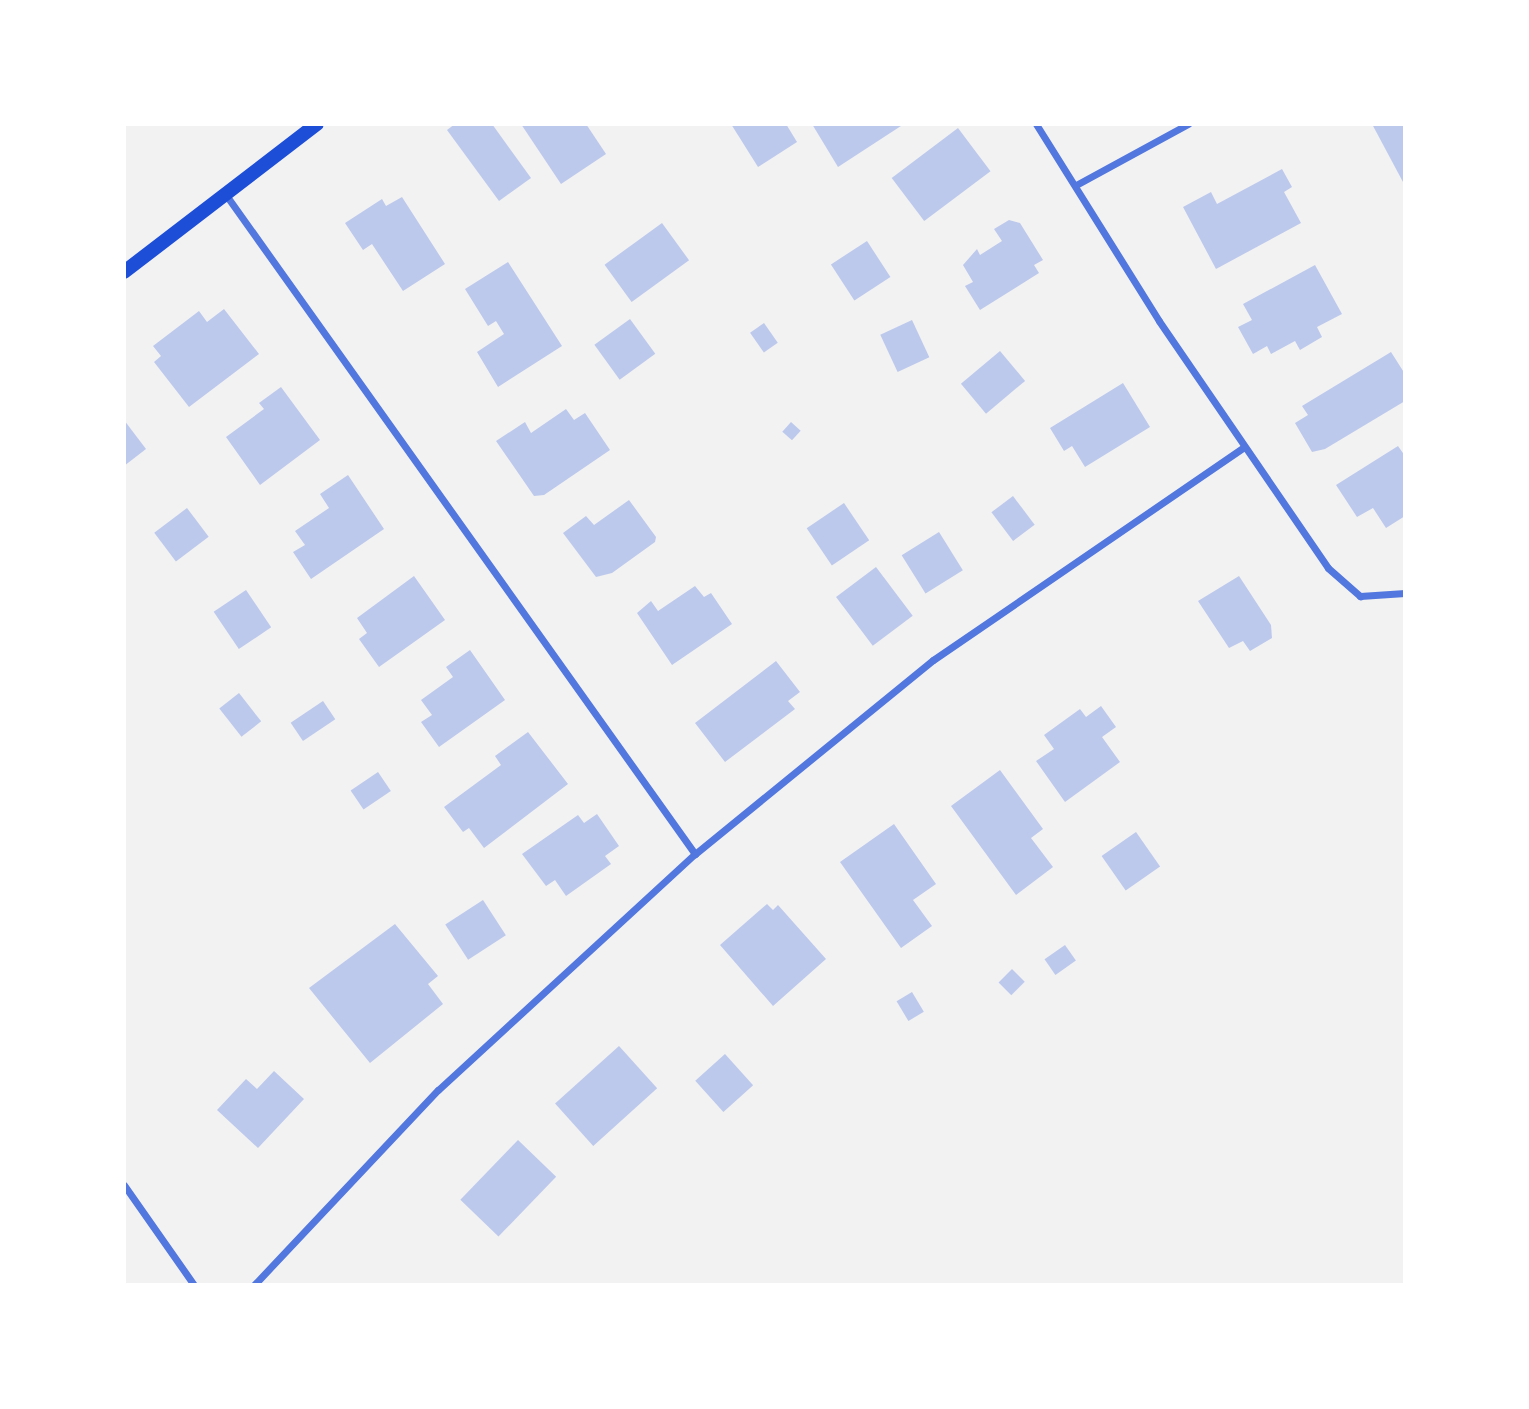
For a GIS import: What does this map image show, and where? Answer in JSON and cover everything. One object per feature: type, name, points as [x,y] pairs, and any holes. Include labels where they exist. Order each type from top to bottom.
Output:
[{"type":"main road","points":[[124,272],[317,124]]},
{"type":"street","points":[[1036,124],[1244,447],[1328,568],[1360,596],[1405,593]]},
{"type":"street","points":[[1076,185],[1188,124]]},
{"type":"street","points":[[226,195],[695,854]]},
{"type":"street","points":[[254,1285],[438,1090],[695,854],[933,660],[1244,447]]},
{"type":"street","points":[[124,1185],[194,1285]]},
{"type":"building","points":[[455,124],[492,124],[531,178],[499,201],[447,130]]},
{"type":"building","points":[[521,124],[586,124],[606,154],[561,184]]},
{"type":"building","points":[[731,124],[786,124],[797,142],[758,167]]},
{"type":"building","points":[[812,124],[904,124],[838,167]]},
{"type":"building","points":[[1372,124],[1405,124],[1405,181],[1403,182]]},
{"type":"building","points":[[958,128],[990,171],[924,221],[892,178]]},
{"type":"building","points":[[1282,169],[1292,187],[1284,192],[1301,223],[1216,269],[1183,207],[1211,192],[1217,204]]},
{"type":"building","points":[[402,197],[445,264],[403,291],[372,244],[363,250],[345,223],[382,199],[386,206]]},
{"type":"building","points":[[1009,220],[1020,223],[1043,260],[1034,265],[1039,273],[980,310],[965,286],[973,282],[963,265],[977,249],[980,255],[1002,241],[994,229]]},
{"type":"building","points":[[662,223],[689,260],[632,302],[605,265]]},
{"type":"building","points":[[867,241],[890,277],[854,300],[831,264]]},
{"type":"building","points":[[508,262],[562,346],[498,387],[477,352],[504,334],[496,321],[488,326],[465,289]]},
{"type":"building","points":[[1315,265],[1342,314],[1317,327],[1322,337],[1300,350],[1295,341],[1271,354],[1267,346],[1253,354],[1238,327],[1252,320],[1243,304]]},
{"type":"building","points":[[224,309],[259,354],[189,407],[154,362],[161,356],[153,346],[199,311],[207,322]]},
{"type":"building","points":[[630,319],[655,354],[620,380],[594,345]]},
{"type":"building","points":[[912,320],[929,357],[898,372],[880,335]]},
{"type":"building","points":[[764,323],[778,343],[764,352],[750,333]]},
{"type":"building","points":[[1000,351],[1025,381],[986,414],[961,384]]},
{"type":"building","points":[[1391,352],[1405,374],[1405,401],[1325,449],[1312,452],[1295,423],[1308,415],[1302,406]]},
{"type":"building","points":[[1123,383],[1150,427],[1085,467],[1072,446],[1064,451],[1050,428]]},
{"type":"building","points":[[281,387],[320,440],[260,485],[226,437],[264,409],[259,403]]},
{"type":"building","points":[[566,409],[574,420],[585,413],[610,450],[544,495],[534,496],[496,441],[525,422],[531,433]]},
{"type":"building","points":[[124,420],[146,449],[124,466]]},
{"type":"building","points":[[791,422],[801,431],[792,440],[782,432]]},
{"type":"building","points":[[1398,446],[1405,456],[1405,516],[1386,528],[1373,508],[1357,517],[1336,485]]},
{"type":"building","points":[[348,475],[384,529],[311,579],[293,552],[305,545],[295,531],[329,508],[320,494]]},
{"type":"building","points":[[1013,496],[1035,525],[1013,541],[991,512]]},
{"type":"building","points":[[629,500],[656,537],[655,542],[612,573],[596,577],[563,533],[586,516],[594,525]]},
{"type":"building","points":[[844,503],[869,540],[832,565],[807,528]]},
{"type":"building","points":[[187,508],[209,537],[176,561],[154,533]]},
{"type":"building","points":[[939,532],[963,570],[926,593],[902,555]]},
{"type":"building","points":[[876,567],[913,616],[873,646],[836,597]]},
{"type":"building","points":[[414,576],[445,620],[379,667],[359,639],[367,633],[357,618]]},
{"type":"building","points":[[1239,576],[1271,625],[1272,638],[1250,651],[1243,641],[1229,648],[1198,601]]},
{"type":"building","points":[[695,586],[704,597],[711,593],[732,624],[672,665],[637,613],[651,601],[658,611]]},
{"type":"building","points":[[246,590],[271,627],[239,649],[214,612]]},
{"type":"building","points":[[470,650],[505,700],[439,747],[421,722],[432,715],[421,700],[453,677],[446,667]]},
{"type":"building","points":[[776,661],[800,692],[788,701],[795,709],[725,762],[695,723]]},
{"type":"building","points":[[239,693],[261,721],[241,737],[219,708]]},
{"type":"building","points":[[323,701],[335,719],[303,741],[291,723]]},
{"type":"building","points":[[1101,706],[1116,727],[1102,737],[1120,762],[1065,802],[1036,761],[1054,749],[1044,735],[1080,709],[1086,717]]},
{"type":"building","points":[[528,732],[568,784],[484,848],[469,828],[463,832],[444,807],[501,765],[495,756]]},
{"type":"building","points":[[1000,770],[1043,829],[1031,838],[1053,867],[1016,895],[951,806]]},
{"type":"building","points":[[378,772],[391,791],[364,810],[351,790]]},
{"type":"building","points":[[597,814],[619,846],[605,856],[611,864],[566,896],[555,880],[546,886],[522,854],[578,815],[584,823]]},
{"type":"building","points":[[894,824],[936,884],[913,900],[932,926],[901,948],[840,862]]},
{"type":"building","points":[[1136,832],[1160,866],[1126,890],[1102,856]]},
{"type":"building","points":[[483,900],[506,935],[468,960],[445,925]]},
{"type":"building","points":[[767,904],[773,910],[778,905],[826,959],[773,1006],[720,945]]},
{"type":"building","points":[[395,924],[438,976],[428,984],[443,1004],[370,1063],[309,988]]},
{"type":"building","points":[[1065,945],[1076,961],[1055,975],[1045,959]]},
{"type":"building","points":[[1012,969],[1025,982],[1011,995],[999,982]]},
{"type":"building","points":[[912,992],[924,1012],[908,1021],[897,1001]]},
{"type":"building","points":[[619,1046],[657,1088],[593,1146],[555,1104]]},
{"type":"building","points":[[725,1054],[753,1085],[723,1112],[695,1081]]},
{"type":"building","points":[[274,1071],[304,1099],[258,1148],[217,1110],[246,1079],[257,1089]]},
{"type":"building","points":[[518,1140],[556,1177],[498,1237],[460,1200]]}]
